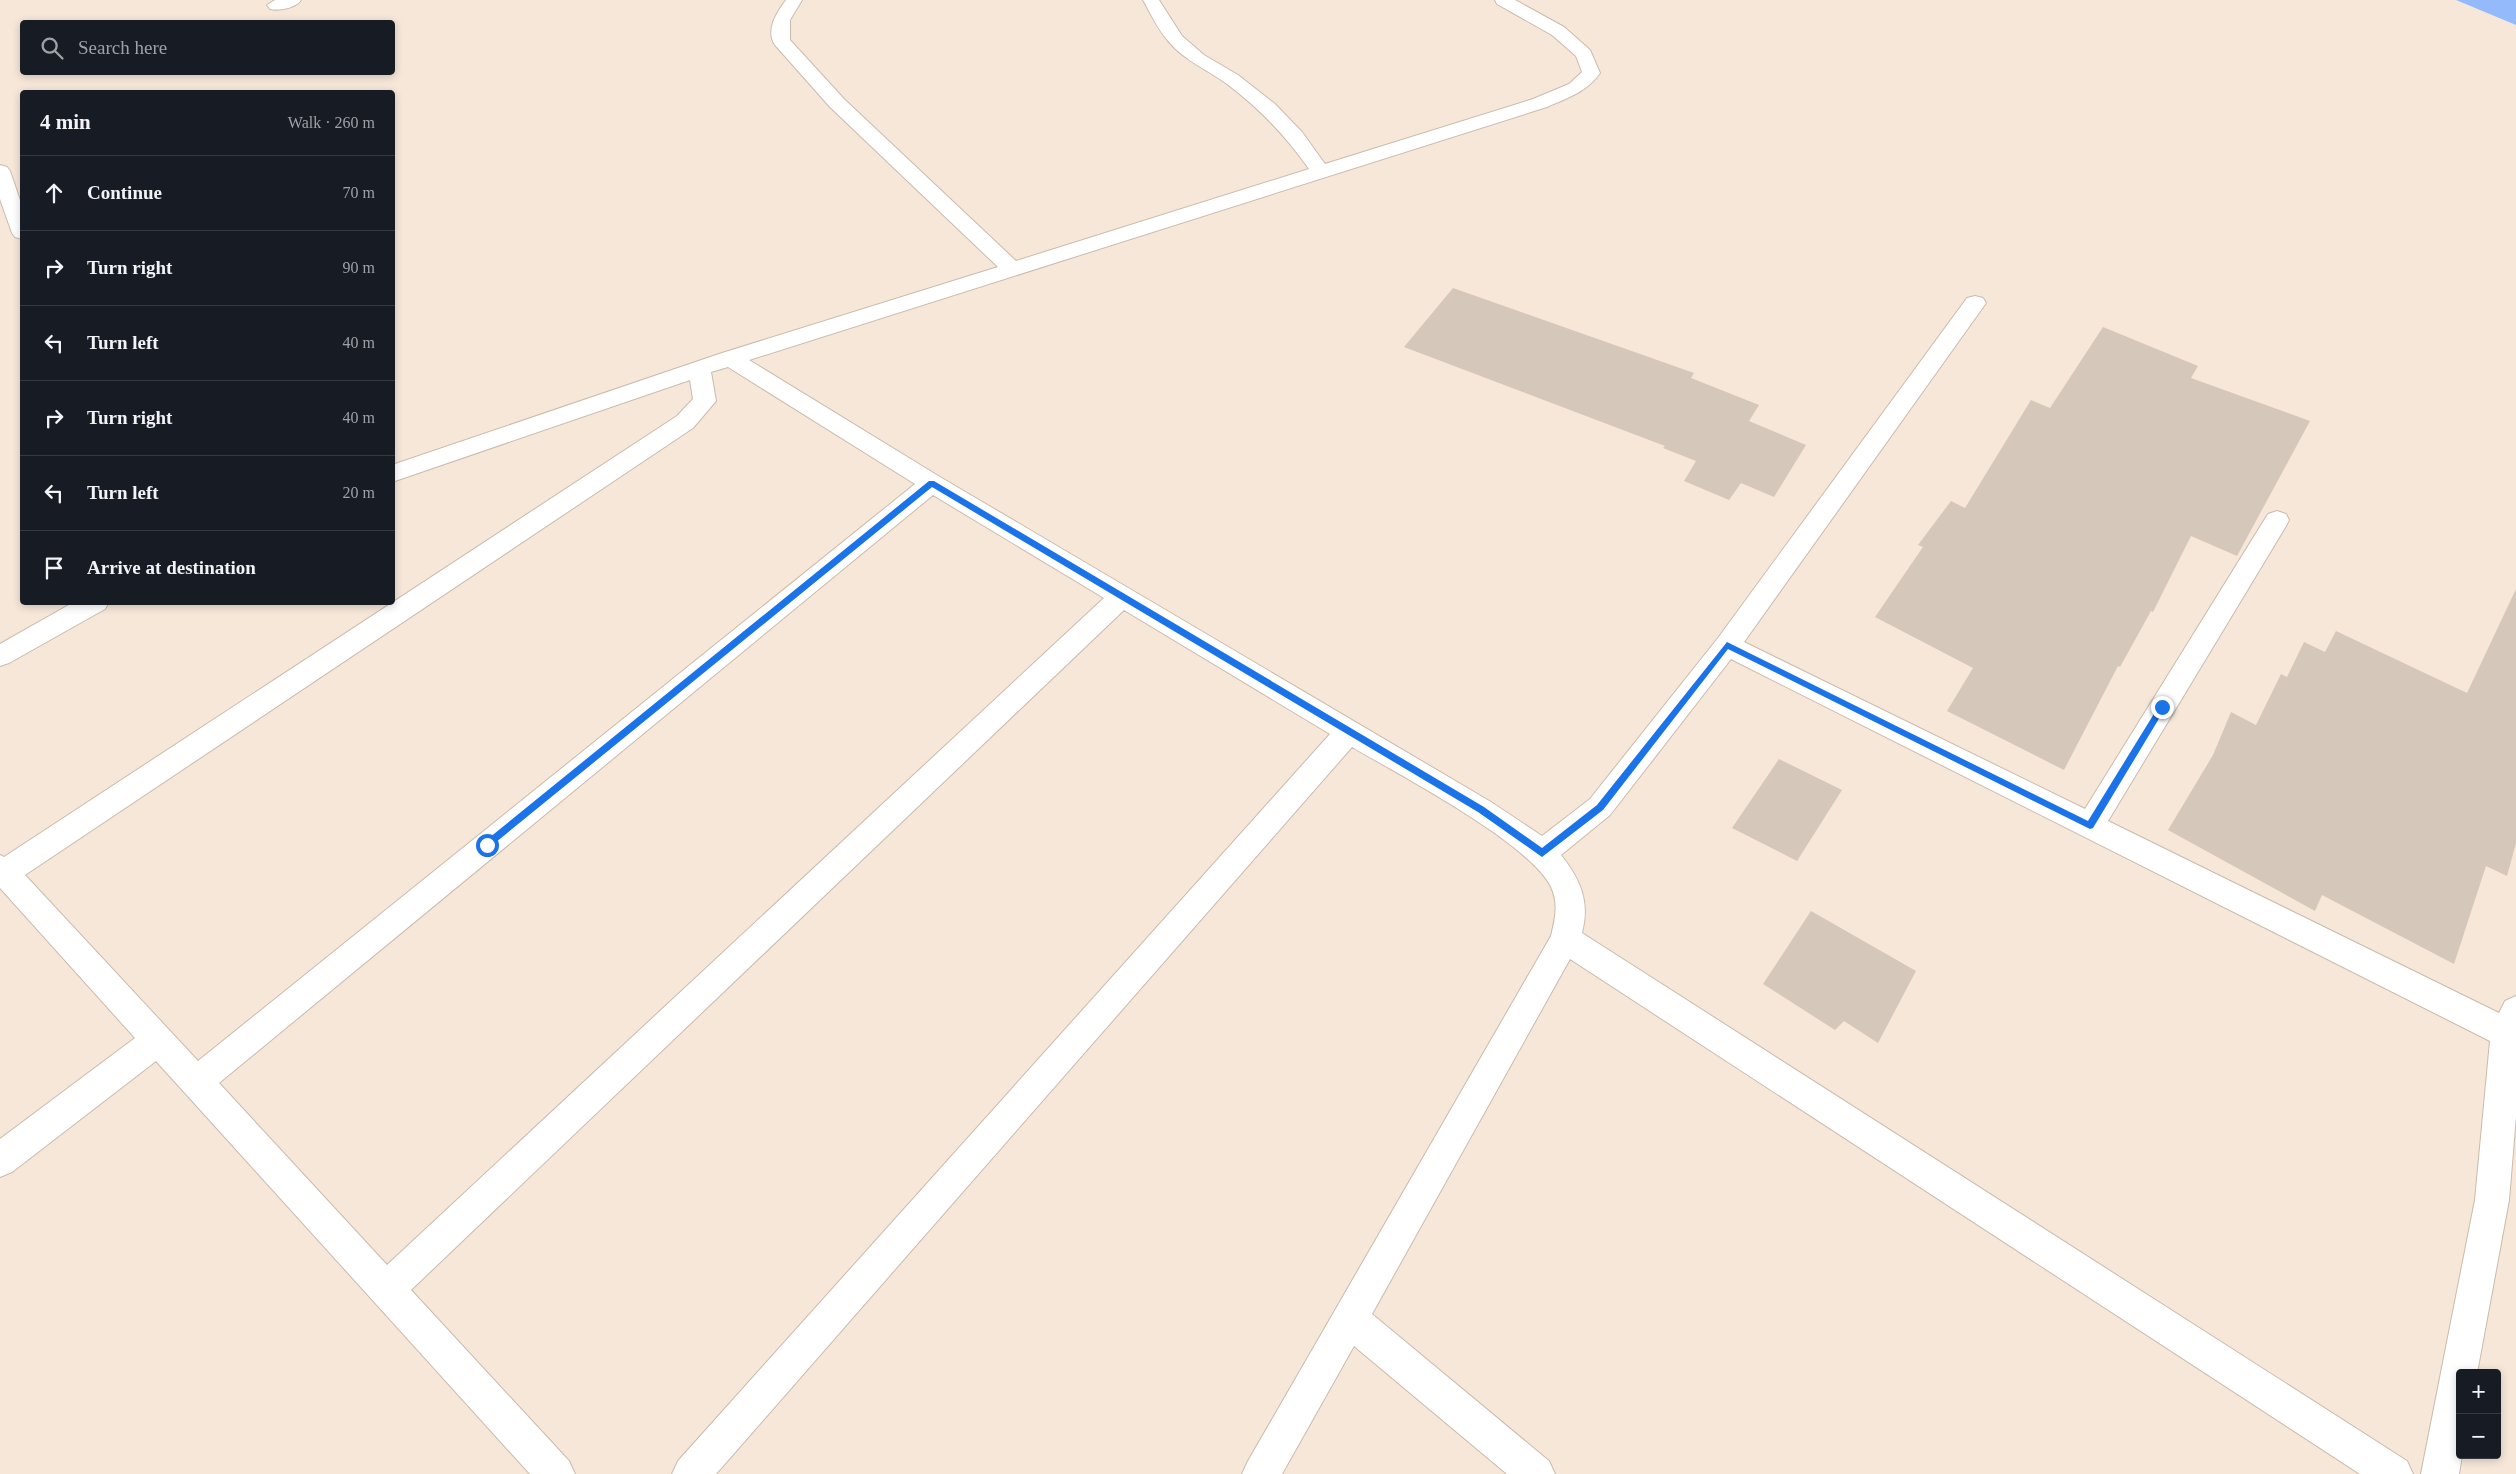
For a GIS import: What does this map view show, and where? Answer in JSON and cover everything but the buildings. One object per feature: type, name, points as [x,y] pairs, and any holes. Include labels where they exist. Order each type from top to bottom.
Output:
[{"type":"street","points":[[276,5],[293,0]]},
{"type":"street","points":[[794,0],[781,20],[781,41],[837,103],[1013,269]]},
{"type":"street","points":[[1151,0],[1175,39],[1198,59],[1232,79],[1268,108],[1295,136],[1321,172]]},
{"type":"street","points":[[395,473],[496,436],[730,358],[1540,103],[1575,88],[1591,72],[1584,54],[1558,30],[1503,0]]},
{"type":"street","points":[[0,171],[20,227]]},
{"type":"street","points":[[1542,853],[1600,807],[1727,645],[1975,303]]},
{"type":"street","points":[[730,358],[932,483],[1481,810],[1542,853],[1564,880],[1572,906],[1565,939],[1261,1474]]},
{"type":"street","points":[[556,1474],[2,871],[685,422],[704,401],[699,369]]},
{"type":"street","points":[[196,1082],[932,483]]},
{"type":"street","points":[[2090,826],[2276,520]]},
{"type":"street","points":[[387,1289],[1122,596]]},
{"type":"street","points":[[0,656],[91,605]]},
{"type":"street","points":[[0,639],[26,642]]},
{"type":"street","points":[[1727,645],[2090,826],[2512,1022],[2492,1200],[2440,1474]]},
{"type":"street","points":[[691,1474],[1348,731]]},
{"type":"street","points":[[1565,939],[2394,1474]]},
{"type":"street","points":[[0,1160],[158,1040]]},
{"type":"street","points":[[1350,1319],[1536,1474]]},
{"type":"water","points":[[2456,0],[2516,0],[2516,25]]},
{"type":"route","points":[[487,845],[932,483],[1481,810],[1542,853],[1600,807],[1727,645],[2090,826],[2162,707]]}]
